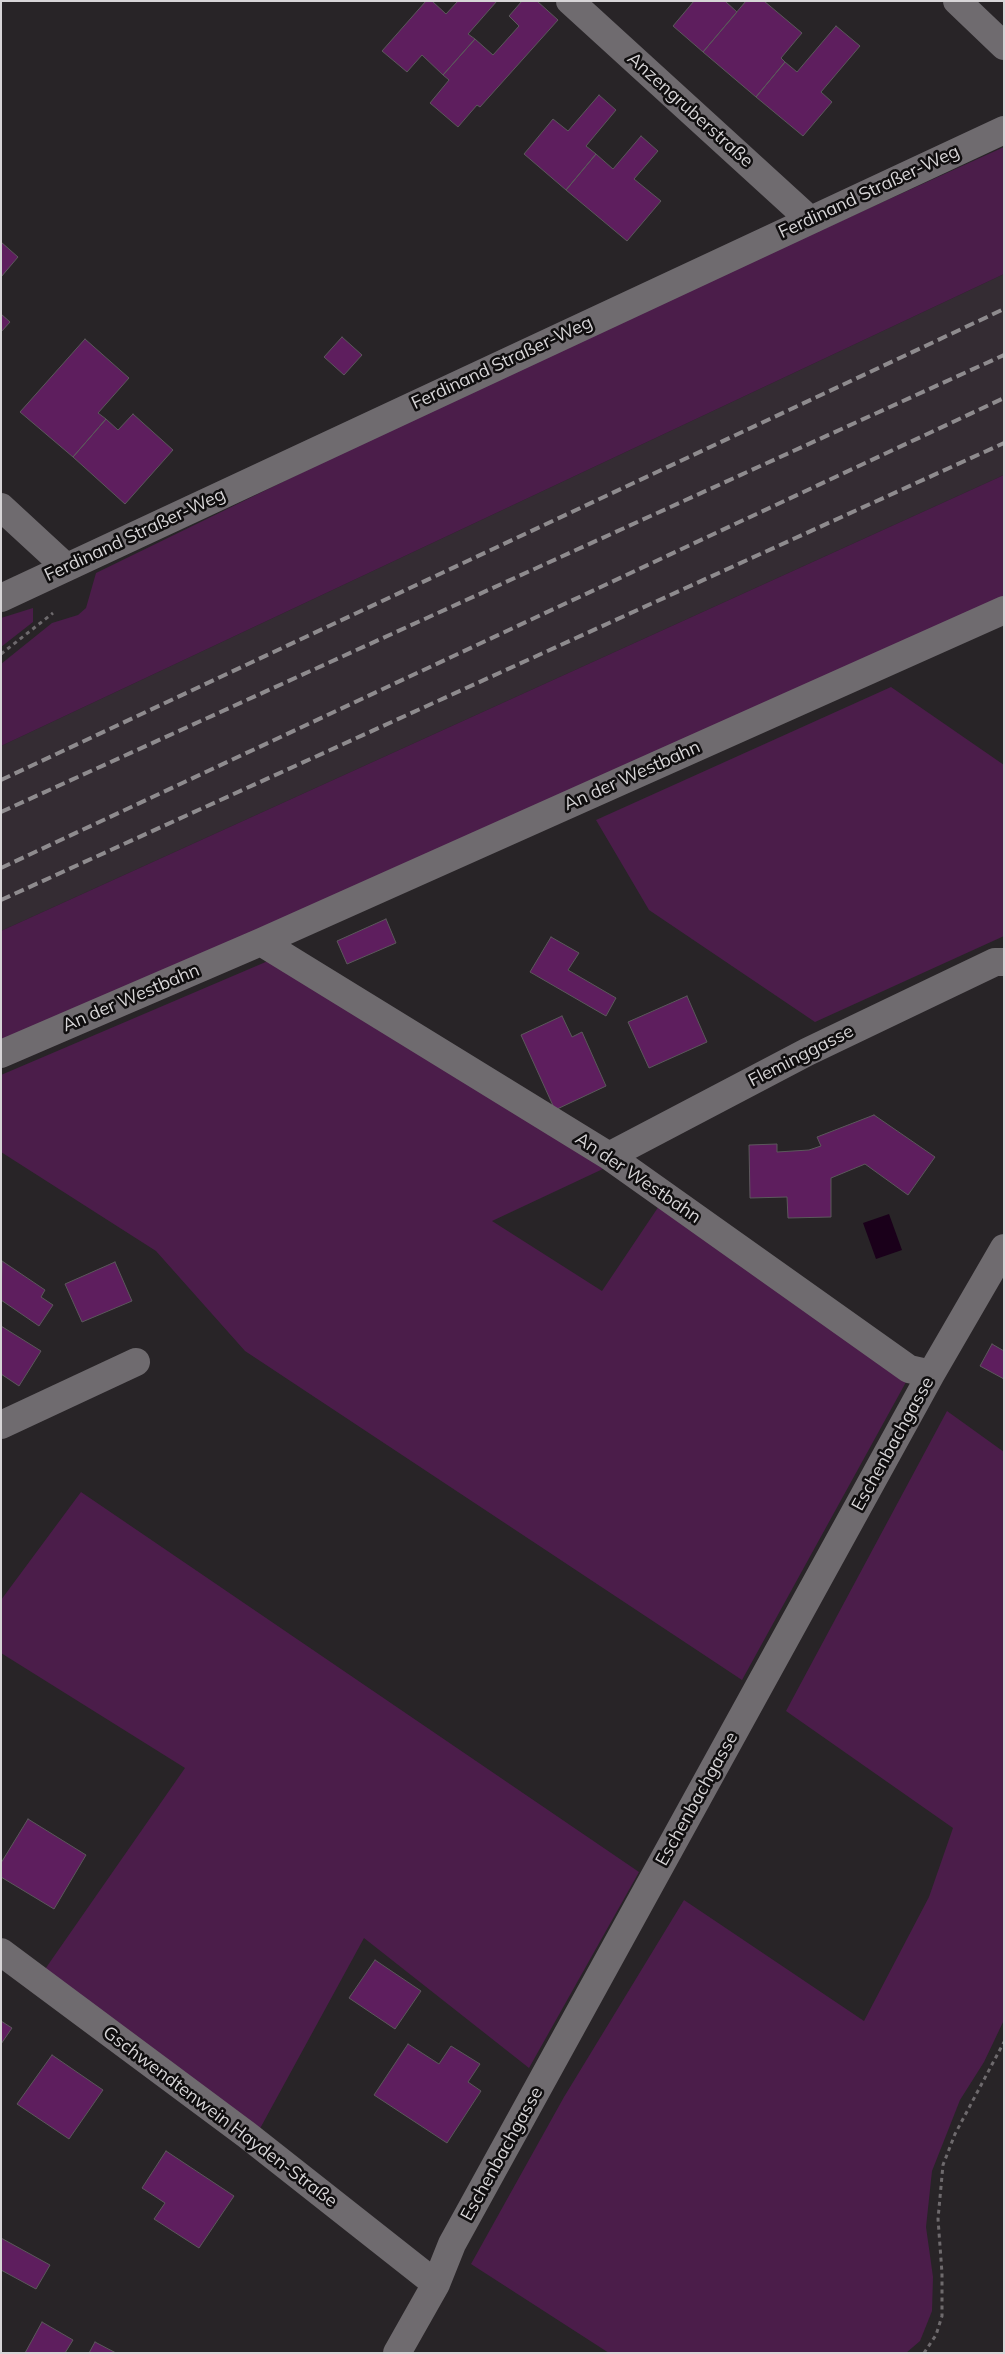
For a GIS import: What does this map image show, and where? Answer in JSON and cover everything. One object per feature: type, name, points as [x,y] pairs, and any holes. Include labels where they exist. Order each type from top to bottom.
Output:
[{"type":"street","name":"Anzengruberstraße","points":[[570,1],[810,219]]},
{"type":"street","points":[[956,1],[1004,46]]},
{"type":"street","name":"Ferdinand Straßer-Weg","points":[[1,598],[1004,130]]},
{"type":"street","points":[[1,507],[66,567]]},
{"type":"street","name":"An der Westbahn","points":[[1,1054],[261,942],[1004,610]]},
{"type":"street","name":"An der Westbahn","points":[[261,942],[608,1156],[909,1369],[932,1374]]},
{"type":"street","name":"Fleminggasse","points":[[608,1156],[807,1052],[1000,962]]},
{"type":"street","name":"Eschenbachgasse","points":[[397,2353],[436,2284],[452,2244],[932,1374],[1004,1248]]},
{"type":"street","points":[[1,1425],[136,1362]]},
{"type":"street","name":"Gschwendtenwein Hayden-Straße","points":[[1,1952],[247,2135],[436,2284]]},
{"type":"path","points":[[924,2353],[936,2335],[942,2316],[942,2273],[938,2218],[943,2165],[955,2134],[1004,2042]]},
{"type":"shaded area","points":[[1004,147],[1004,274],[1,746],[1,664],[52,623],[78,615],[86,608],[96,573],[508,372]]},
{"type":"shaded area","points":[[1004,274],[1004,475],[1,931],[1,746]]},
{"type":"shaded area","points":[[1004,475],[1004,599],[1,1044],[1,931]]},
{"type":"shaded area","points":[[33,608],[33,622],[1,647],[1,618]]},
{"type":"shaded area","points":[[891,687],[1004,765],[1004,936],[815,1022],[649,910],[596,820]]},
{"type":"shaded area","points":[[268,961],[605,1168],[492,1221],[602,1291],[659,1206],[906,1382],[742,1680],[245,1351],[156,1251],[1,1152],[1,1075]]},
{"type":"shaded area","points":[[889,1214],[902,1250],[876,1259],[863,1223]]},
{"type":"shaded area","points":[[947,1411],[1004,1452],[1004,2020],[984,2062],[960,2100],[932,2171],[926,2227],[933,2277],[932,2311],[920,2341],[906,2353],[609,2353],[471,2264],[564,2097],[684,1900],[864,2021],[929,1897],[953,1828],[786,1711]]},
{"type":"shaded area","points":[[81,1492],[639,1872],[529,2068],[364,1938],[257,2134],[41,1975],[185,1768],[1,1653],[1,1600]]},
{"type":"building","points":[[426,1],[432,1],[446,14],[458,1],[497,1],[468,34],[475,39],[443,75],[422,55],[407,72],[382,51]]},
{"type":"building","points":[[522,1],[537,1],[558,20],[480,107],[477,105],[458,127],[430,103],[449,80],[443,75],[475,39],[493,55],[519,26],[509,16]]},
{"type":"building","points":[[694,1],[725,1],[737,12],[703,52],[673,26]]},
{"type":"building","points":[[746,1],[764,1],[802,33],[781,58],[785,62],[756,97],[703,52]]},
{"type":"building","points":[[836,26],[860,46],[821,92],[832,102],[803,136],[756,97],[785,62],[797,72]]},
{"type":"building","points":[[599,95],[616,110],[586,146],[596,154],[566,190],[524,154],[553,119],[568,131]]},
{"type":"building","points":[[641,136],[658,151],[634,179],[661,201],[627,241],[566,190],[596,154],[613,169]]},
{"type":"building","points":[[1,242],[18,257],[1,277]]},
{"type":"building","points":[[1,314],[10,322],[1,332]]},
{"type":"building","points":[[342,337],[362,355],[344,375],[324,357]]},
{"type":"building","points":[[85,339],[129,378],[98,413],[106,419],[73,457],[20,412]]},
{"type":"building","points":[[133,414],[173,450],[125,504],[73,457],[106,419],[118,430]]},
{"type":"building","points":[[386,919],[396,943],[347,964],[337,941]]},
{"type":"building","points":[[551,937],[579,953],[568,970],[616,998],[606,1016],[530,972]]},
{"type":"building","points":[[687,996],[707,1042],[649,1068],[628,1022]]},
{"type":"building","points":[[562,1016],[572,1037],[582,1032],[606,1086],[555,1110],[521,1035]]},
{"type":"building","points":[[874,1115],[935,1157],[908,1195],[865,1164],[831,1178],[831,1217],[788,1218],[787,1197],[750,1198],[749,1145],[777,1144],[777,1152],[809,1150],[821,1146],[817,1137]]},
{"type":"building","points":[[2,1261],[45,1290],[41,1297],[53,1305],[39,1326],[1,1300]]},
{"type":"building","points":[[115,1262],[132,1301],[82,1322],[65,1284]]},
{"type":"building","points":[[1,1326],[41,1351],[19,1386],[1,1374]]},
{"type":"building","points":[[992,1344],[1004,1351],[1004,1379],[980,1366]]},
{"type":"building","points":[[28,1819],[86,1855],[54,1909],[1,1877],[1,1863]]},
{"type":"building","points":[[375,1960],[421,1991],[395,2029],[349,1998]]},
{"type":"building","points":[[1,2021],[12,2028],[1,2044]]},
{"type":"building","points":[[408,2044],[439,2064],[451,2046],[480,2064],[468,2082],[481,2091],[447,2143],[374,2095]]},
{"type":"building","points":[[52,2055],[103,2090],[69,2139],[17,2104]]},
{"type":"building","points":[[166,2151],[234,2196],[199,2248],[154,2219],[165,2203],[142,2188]]},
{"type":"building","points":[[1,2238],[50,2265],[36,2289],[1,2270]]},
{"type":"building","points":[[42,2322],[73,2340],[65,2353],[25,2353]]},
{"type":"building","points":[[95,2342],[116,2353],[89,2353]]},
{"type":"railway","points":[[1,780],[1004,309]]},
{"type":"railway","points":[[1,812],[1004,355]]},
{"type":"railway","points":[[1,868],[1004,398]]},
{"type":"railway","points":[[1,900],[1004,443]]}]
